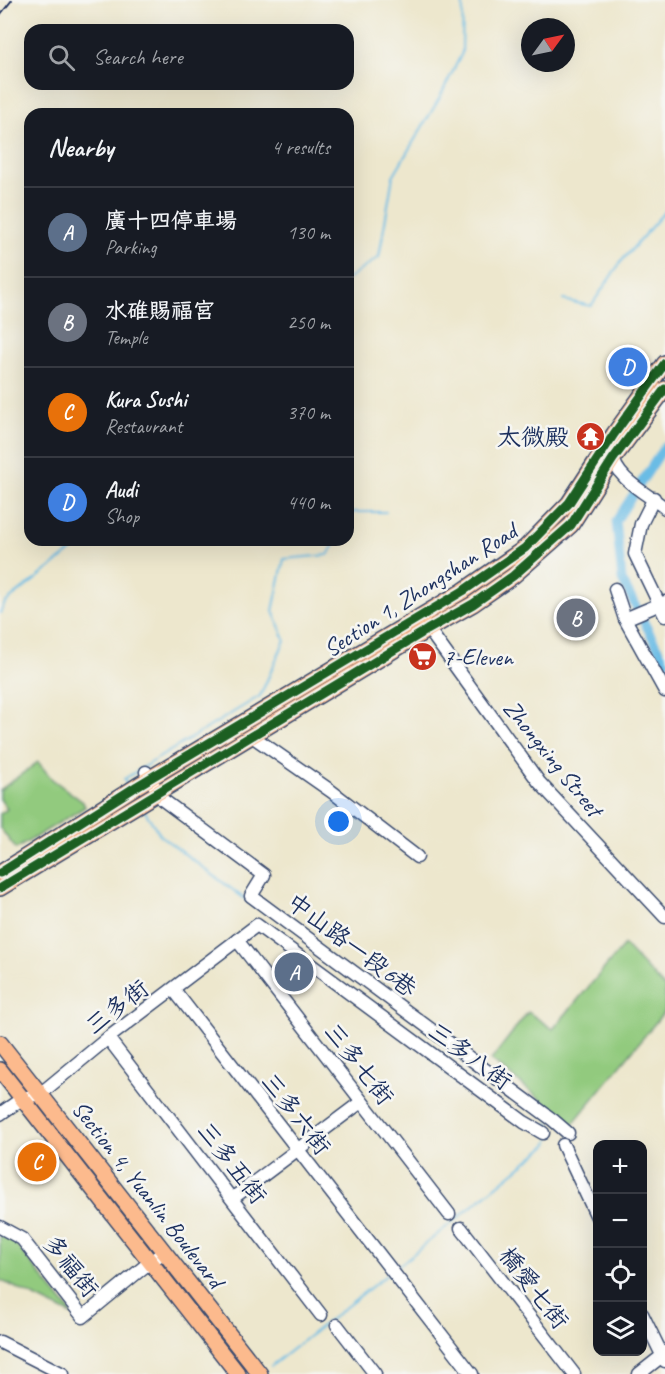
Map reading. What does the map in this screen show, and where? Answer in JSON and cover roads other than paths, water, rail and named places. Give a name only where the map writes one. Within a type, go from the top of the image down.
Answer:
[{"type":"main road","name":"Section 1, Zhongshan Road","points":[[117,807],[151,796],[252,736],[424,623],[463,591],[525,549],[569,503],[614,434],[665,363]]},
{"type":"main road","name":"Section 1, Zhongshan Road","points":[[117,807],[144,779],[424,623],[473,604],[513,576],[571,525],[613,459],[665,389]]},
{"type":"main road","points":[[0,873],[117,807]]},
{"type":"main road","points":[[0,888],[117,807]]},
{"type":"main road","name":"Section 4, Yuanlin Boulevard","points":[[0,1043],[260,1374]]},
{"type":"main road","name":"Section 4, Yuanlin Boulevard","points":[[0,1070],[238,1374]]},
{"type":"street","points":[[614,434],[613,459],[626,480],[665,508]]},
{"type":"street","points":[[650,496],[640,524],[635,554],[662,603],[665,616]]},
{"type":"street","points":[[615,589],[625,619],[665,691]]},
{"type":"street","points":[[625,619],[662,603]]},
{"type":"street","name":"Zhongxing Street","points":[[424,623],[539,782],[665,917]]},
{"type":"street","points":[[252,736],[331,791],[417,857]]},
{"type":"street","name":"中山路一段6巷","points":[[144,779],[151,796],[163,800],[264,875],[251,896],[553,1120],[565,1139],[593,1209]]},
{"type":"street","name":"三多街","points":[[0,1114],[22,1098],[40,1094],[108,1038],[257,925]]},
{"type":"street","name":"三多八街","points":[[257,925],[524,1122],[543,1133]]},
{"type":"street","name":"三多七街","points":[[237,940],[448,1214]]},
{"type":"street","name":"三多六街","points":[[174,990],[472,1374]]},
{"type":"street","name":"三多五街","points":[[108,1038],[321,1315]]},
{"type":"street","points":[[232,1198],[361,1102]]},
{"type":"street","name":"多福街","points":[[0,1227],[22,1239],[83,1317],[164,1252]]},
{"type":"street","name":"橋愛七街","points":[[461,1228],[574,1374]]},
{"type":"street","points":[[639,1374],[664,1359],[647,1324]]},
{"type":"street","points":[[337,1325],[375,1374]]},
{"type":"street","points":[[0,1342],[63,1374]]},
{"type":"waterway","points":[[354,275],[379,257],[393,176],[439,99],[462,53],[463,0]]},
{"type":"waterway","points":[[563,300],[591,306],[620,263],[665,211]]},
{"type":"waterway","points":[[665,446],[616,521],[622,580],[665,662]]},
{"type":"waterway","points":[[354,512],[386,512]]},
{"type":"waterway","points":[[0,613],[5,603],[78,546]]},
{"type":"waterway","points":[[127,785],[124,779],[260,696],[285,640],[273,611],[284,559],[328,555],[333,546]]},
{"type":"waterway","points":[[142,807],[161,836],[249,902]]},
{"type":"waterway","points":[[396,1268],[547,1145],[552,1134],[548,1123]]},
{"type":"waterway","points":[[271,1366],[389,1273]]},
{"type":"railway","points":[[0,15],[12,0]]},
{"type":"place","name":"Audi","points":[[628,367]]},
{"type":"place","name":"太微殿","points":[[590,437]]},
{"type":"place","name":"水碓賜福宮","points":[[576,618]]},
{"type":"place","name":"7-Eleven","points":[[422,657]]},
{"type":"place","name":"廣十四停車場","points":[[294,972]]},
{"type":"place","name":"Kura Sushi","points":[[37,1162]]}]
